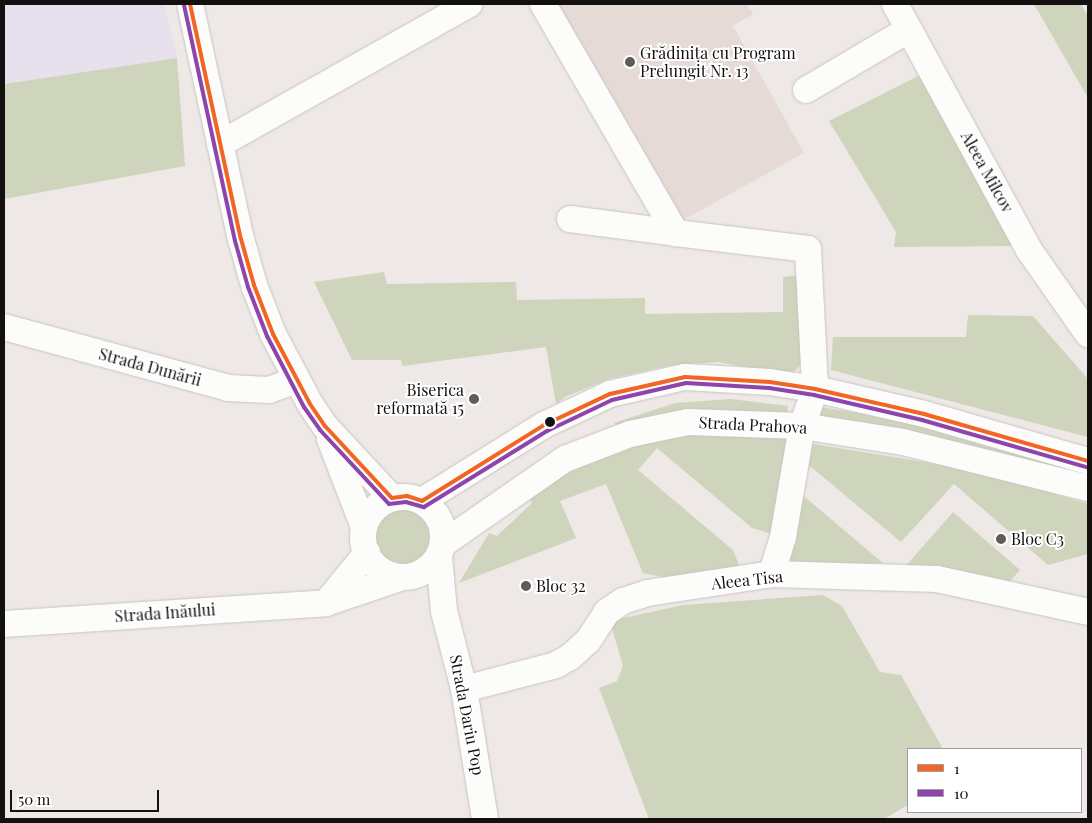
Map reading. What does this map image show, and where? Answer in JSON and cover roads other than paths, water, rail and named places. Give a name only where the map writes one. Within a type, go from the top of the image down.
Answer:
[{"type":"street","points":[[190,4],[220,144],[254,285],[273,334],[296,380],[325,426],[392,498]]},
{"type":"street","points":[[220,144],[469,4]]},
{"type":"street","points":[[543,4],[676,233]]},
{"type":"street","name":"Aleea Milcov","points":[[895,4],[1029,250],[1088,334]]},
{"type":"street","points":[[806,90],[908,30]]},
{"type":"street","points":[[570,219],[808,250],[815,389],[802,426],[783,537],[772,574]]},
{"type":"street","name":"Strada Dunării","points":[[4,326],[228,388],[269,390],[296,380]]},
{"type":"street","points":[[422,501],[544,425],[610,394],[685,377],[770,382],[815,389],[924,414],[1088,461]]},
{"type":"street","name":"Strada Prahova","points":[[441,550],[565,459],[630,434],[688,422],[802,426],[903,442],[1088,488]]},
{"type":"street","points":[[325,426],[364,527]]},
{"type":"street","points":[[407,496],[422,501],[435,512],[443,526],[441,550],[429,569],[408,577],[386,575],[374,566],[363,540],[364,527],[369,514],[379,504],[392,498],[407,496]]},
{"type":"street","name":"Strada Dariu Pop","points":[[441,550],[444,611],[464,689],[485,819]]},
{"type":"street","points":[[326,603],[367,553]]},
{"type":"street","name":"Aleea Tisa","points":[[464,689],[556,665],[570,657],[588,641],[607,612],[623,601],[647,593],[772,574],[937,579],[1088,612]]},
{"type":"street","name":"Strada Dariu Pop","points":[[408,577],[444,611]]},
{"type":"street","name":"Strada Inăului","points":[[4,624],[326,603],[408,577]]},
{"type":"place","name":"Grădinița cu Program Prelungit Nr. 13","points":[[630,62]]},
{"type":"place","name":"Biserica reformată 15","points":[[474,399]]},
{"type":"place","name":"Bloc C3","points":[[1001,539]]},
{"type":"place","name":"Bloc 32","points":[[526,586]]}]
